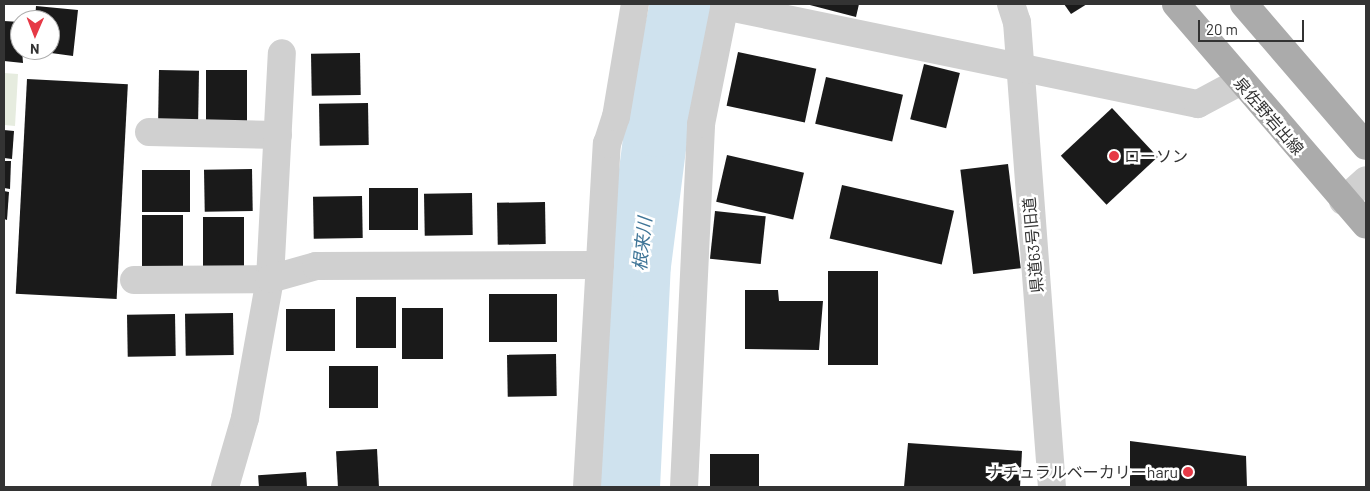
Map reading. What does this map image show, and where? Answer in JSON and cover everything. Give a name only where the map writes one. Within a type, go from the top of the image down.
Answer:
[{"type":"main road","name":"泉佐野岩出線","points":[[1176,4],[1239,82],[1366,225]]},
{"type":"main road","points":[[1244,4],[1366,146]]},
{"type":"street","points":[[588,487],[607,144],[616,117],[635,4]]},
{"type":"street","name":"県道63号旧道","points":[[1010,4],[1017,22],[1052,487]]},
{"type":"street","points":[[684,487],[701,124],[725,5],[1198,104],[1239,82]]},
{"type":"street","points":[[225,487],[245,418],[270,279],[282,53]]},
{"type":"street","points":[[149,132],[278,135]]},
{"type":"street","points":[[1343,201],[1366,180]]},
{"type":"street","points":[[134,280],[270,279],[316,266],[600,265]]},
{"type":"shaded area","points":[[4,73],[18,74],[15,126],[4,125]]},
{"type":"building","points":[[806,4],[859,4],[856,17]]},
{"type":"building","points":[[1064,4],[1087,4],[1071,14]]},
{"type":"building","points":[[36,6],[78,10],[73,56],[60,54],[60,10],[36,10]]},
{"type":"building","points":[[4,21],[10,21],[10,60],[23,60],[23,63],[4,61]]},
{"type":"building","points":[[738,52],[816,69],[805,122],[727,106]]},
{"type":"building","points":[[360,53],[361,95],[312,96],[311,54]]},
{"type":"building","points":[[924,64],[960,73],[946,128],[910,119]]},
{"type":"building","points":[[159,70],[199,71],[198,122],[158,121]]},
{"type":"building","points":[[206,70],[247,70],[247,121],[206,121]]},
{"type":"building","points":[[826,77],[903,95],[892,142],[815,124]]},
{"type":"building","points":[[27,79],[128,84],[117,299],[16,294]]},
{"type":"building","points":[[368,103],[369,145],[320,146],[319,104]]},
{"type":"building","points":[[1112,108],[1158,157],[1106,205],[1061,156]]},
{"type":"building","points":[[4,130],[14,131],[12,159],[4,158]]},
{"type":"building","points":[[727,155],[804,173],[793,220],[716,202]]},
{"type":"building","points":[[4,161],[11,161],[10,189],[4,188]]},
{"type":"building","points":[[1008,164],[1021,268],[973,274],[960,170]]},
{"type":"building","points":[[252,169],[253,211],[205,212],[204,170]]},
{"type":"building","points":[[142,170],[190,170],[190,212],[142,212]]},
{"type":"building","points":[[842,185],[954,211],[942,264],[830,239]]},
{"type":"building","points":[[369,188],[418,188],[418,230],[369,230]]},
{"type":"building","points":[[4,191],[9,192],[7,220],[4,219]]},
{"type":"building","points":[[472,193],[473,235],[425,236],[424,194]]},
{"type":"building","points":[[362,196],[363,238],[314,239],[313,197]]},
{"type":"building","points":[[545,202],[546,244],[498,245],[497,203]]},
{"type":"building","points":[[715,211],[766,216],[761,264],[710,259]]},
{"type":"building","points":[[142,215],[183,215],[183,266],[142,266]]},
{"type":"building","points":[[203,217],[244,217],[244,268],[203,268]]},
{"type":"building","points":[[828,271],[878,271],[878,365],[828,365]]},
{"type":"building","points":[[745,290],[778,290],[779,301],[823,301],[819,350],[745,349]]},
{"type":"building","points":[[489,294],[557,294],[557,342],[489,342]]},
{"type":"building","points":[[356,297],[396,297],[396,348],[356,348]]},
{"type":"building","points":[[402,308],[443,308],[443,359],[402,359]]},
{"type":"building","points":[[286,309],[335,309],[335,351],[286,351]]},
{"type":"building","points":[[233,313],[234,355],[186,356],[185,314]]},
{"type":"building","points":[[175,314],[176,356],[128,357],[127,315]]},
{"type":"building","points":[[556,354],[557,396],[508,397],[507,355]]},
{"type":"building","points":[[329,366],[378,366],[378,408],[329,408]]},
{"type":"building","name":"ナチュラルベーカリーharu","points":[[1130,441],[1246,456],[1247,487],[1130,487]]},
{"type":"building","points":[[908,443],[1022,451],[1020,487],[904,487]]},
{"type":"building","points":[[377,449],[379,487],[338,487],[336,451]]},
{"type":"building","points":[[710,454],[759,454],[759,487],[710,487]]},
{"type":"building","points":[[306,472],[307,487],[259,487],[258,475]]},
{"type":"waterway","name":"根来川","points":[[628,487],[639,265],[657,125],[682,4]]},
{"type":"place","name":"ローソン","points":[[1114,156]]},
{"type":"place","name":"ナチュラルベーカリーharu","points":[[1188,472]]}]
